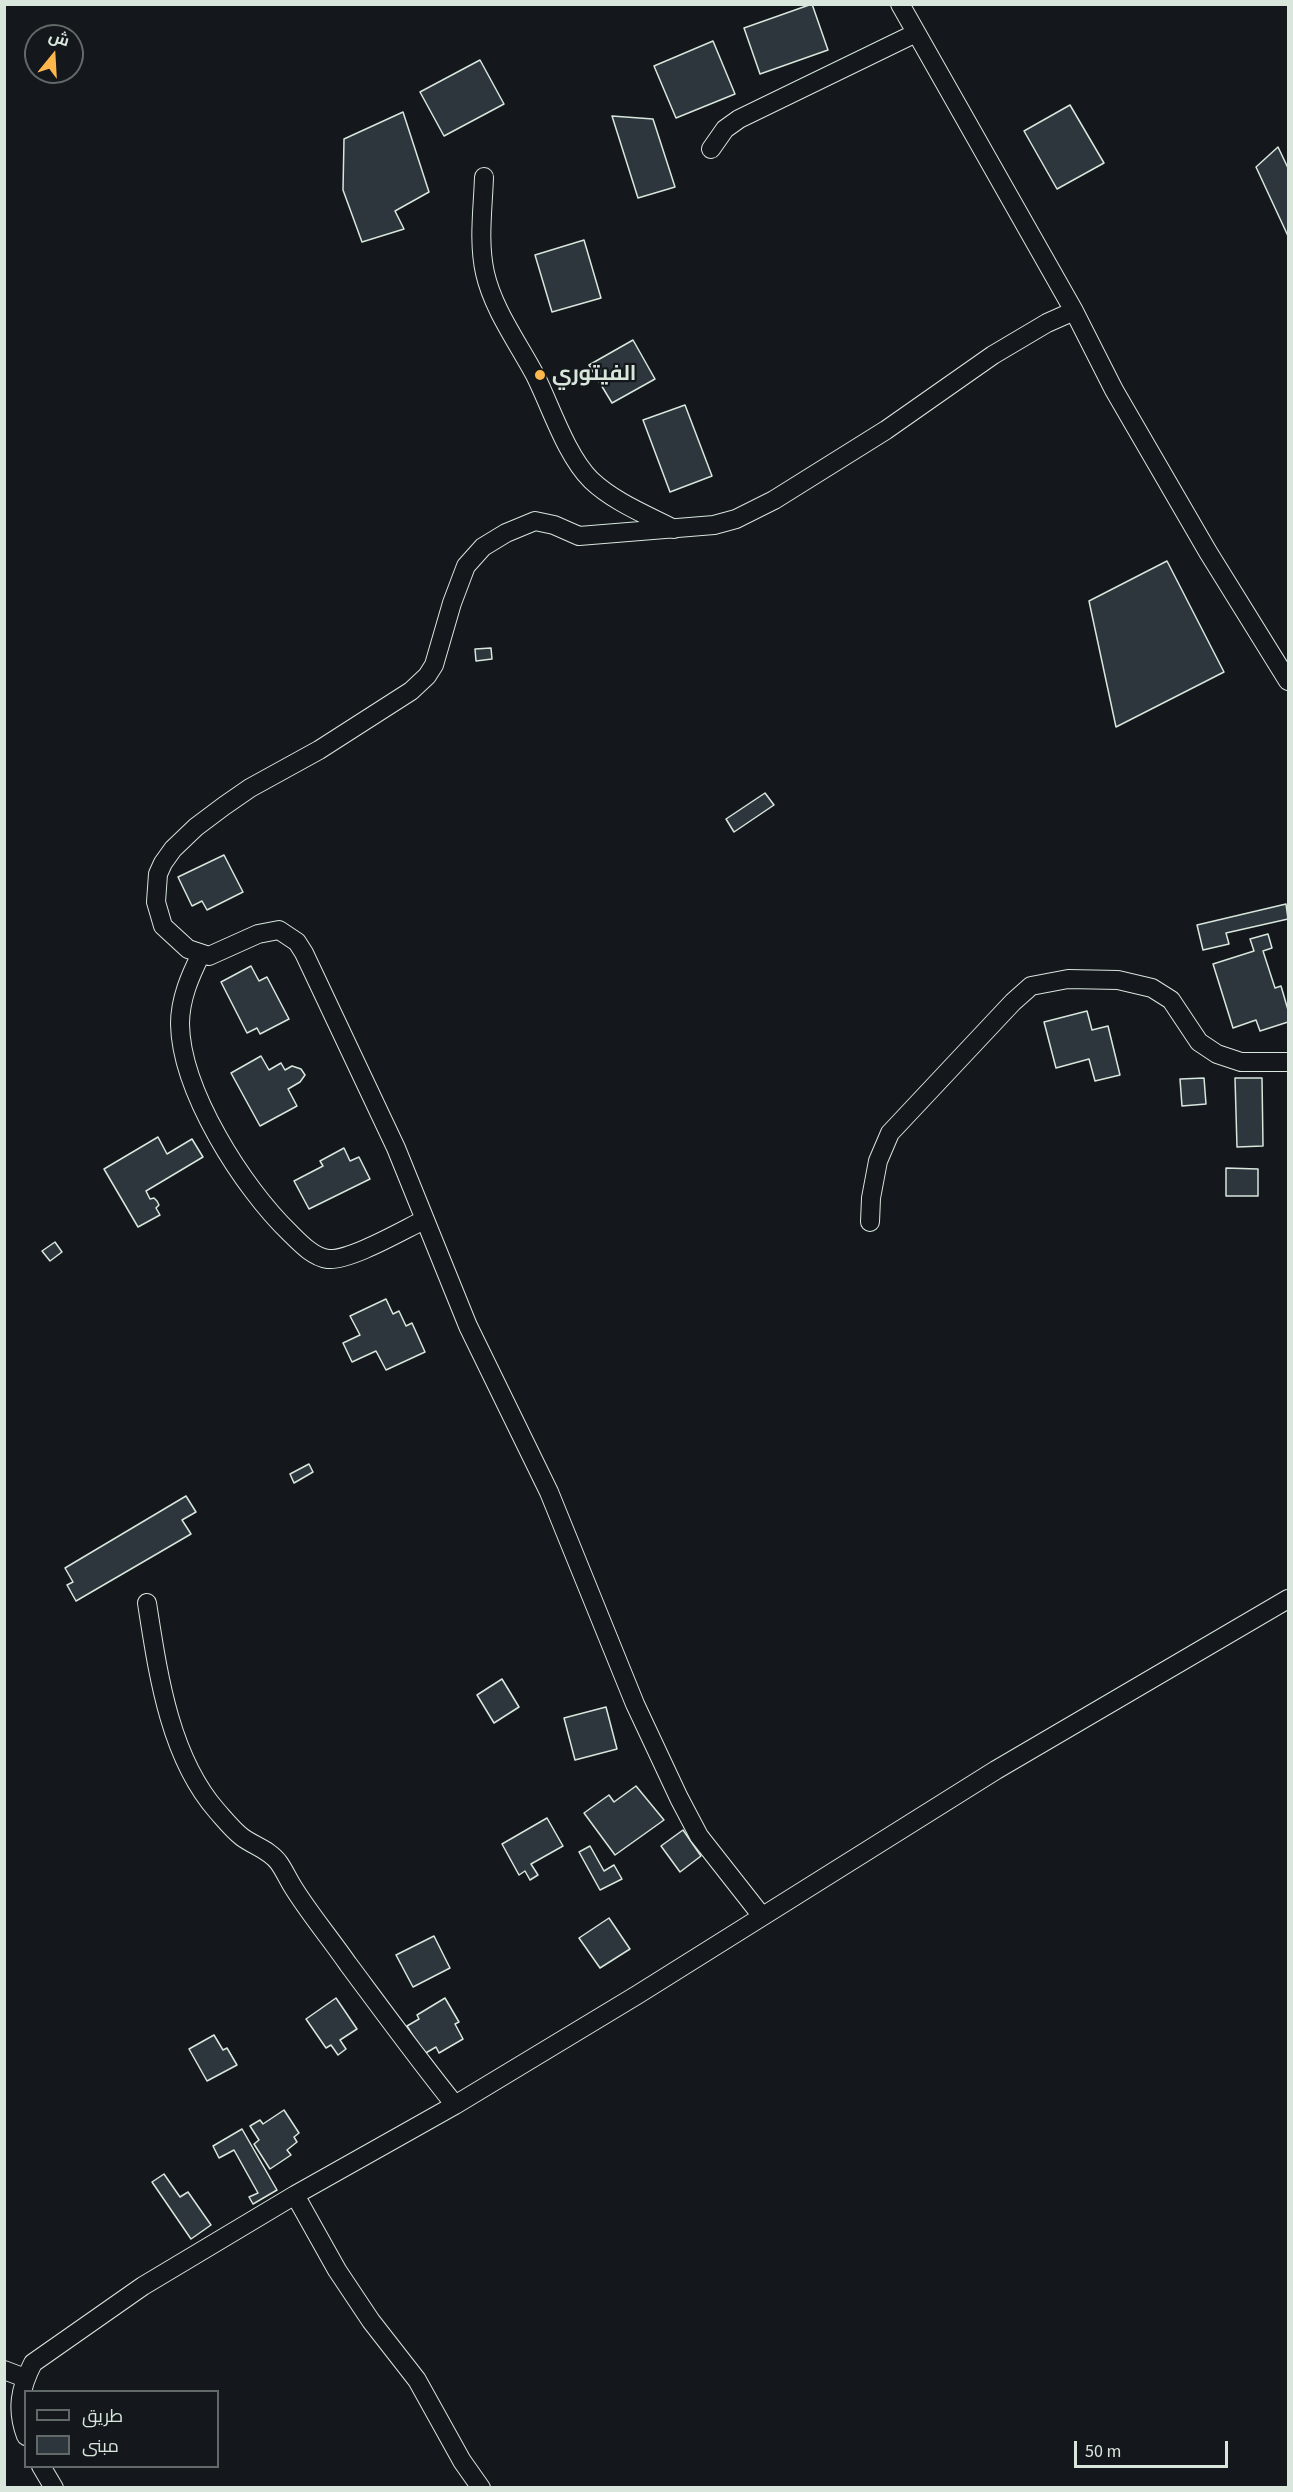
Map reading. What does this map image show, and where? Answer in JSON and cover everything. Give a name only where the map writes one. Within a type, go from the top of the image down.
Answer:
[{"type":"street","points":[[900,4],[1074,311],[1114,390],[1208,552],[1288,681]]},
{"type":"street","points":[[711,149],[725,129],[739,118],[916,33]]},
{"type":"street","points":[[484,177],[481,248],[485,274],[494,299],[535,375],[574,457],[591,480],[622,502],[674,529]]},
{"type":"street","points":[[761,1916],[699,1836],[635,1704],[549,1492],[468,1326],[396,1148],[297,942],[279,930],[268,931],[209,956],[188,949],[171,936],[163,926],[159,916],[156,887],[163,862],[196,827],[224,806],[335,740],[411,691],[427,676],[434,665],[452,603],[466,566],[483,547],[506,533],[534,521],[554,525],[579,536],[714,525],[736,519],[774,500],[886,430],[993,355],[1047,323],[1074,311]]},
{"type":"street","points":[[201,954],[188,979],[183,1000],[180,1022],[186,1061],[202,1104],[247,1186],[277,1221],[305,1247],[324,1258],[336,1258],[365,1248],[424,1220]]},
{"type":"street","points":[[870,1222],[871,1198],[878,1161],[890,1133],[1013,1002],[1032,986],[1068,979],[1118,980],[1152,987],[1171,1000],[1199,1042],[1217,1054],[1241,1062],[1288,1062]]},
{"type":"street","points":[[24,2430],[19,2416],[20,2397],[25,2378],[33,2363],[143,2286],[295,2195],[455,2105],[637,1995],[996,1770],[1288,1599]]},
{"type":"street","points":[[147,1603],[162,1691],[178,1739],[201,1790],[243,1838],[270,1853],[278,1862],[293,1888],[407,2045],[455,2105]]},
{"type":"street","points":[[295,2195],[337,2270],[371,2321],[417,2380],[462,2461],[481,2487]]},
{"type":"street","points":[[4,2370],[25,2378]]},
{"type":"street","points":[[42,2468],[54,2487]]},
{"type":"building","points":[[812,4],[828,50],[760,74],[744,28]]},
{"type":"building","points":[[713,41],[735,94],[676,118],[654,66]]},
{"type":"building","points":[[480,60],[504,104],[444,136],[420,92]]},
{"type":"building","points":[[1070,105],[1104,163],[1057,189],[1024,131]]},
{"type":"building","points":[[403,112],[429,192],[395,211],[404,229],[362,242],[343,190],[344,139]]},
{"type":"building","points":[[612,116],[653,119],[675,187],[638,198]]},
{"type":"building","points":[[1278,147],[1288,168],[1288,236],[1256,167]]},
{"type":"building","points":[[584,240],[601,298],[552,312],[535,255]]},
{"type":"building","points":[[633,340],[655,379],[612,403],[589,365]]},
{"type":"building","points":[[685,405],[712,476],[670,492],[643,420]]},
{"type":"building","points":[[1167,561],[1224,672],[1116,727],[1089,601]]},
{"type":"building","points":[[491,648],[492,659],[476,661],[475,649]]},
{"type":"building","points":[[765,793],[774,805],[734,832],[726,819]]},
{"type":"building","points":[[224,855],[243,892],[207,910],[202,901],[192,906],[178,877]]},
{"type":"building","points":[[1286,904],[1288,919],[1226,933],[1229,944],[1203,950],[1197,925]]},
{"type":"building","points":[[1268,934],[1272,948],[1263,951],[1275,988],[1281,986],[1288,1010],[1288,1022],[1260,1031],[1256,1020],[1233,1028],[1213,964],[1254,951],[1250,939]]},
{"type":"building","points":[[251,966],[259,981],[267,977],[289,1019],[260,1034],[257,1028],[247,1033],[221,982]]},
{"type":"building","points":[[1087,1011],[1092,1030],[1108,1026],[1120,1075],[1095,1081],[1089,1059],[1056,1068],[1044,1022]]},
{"type":"building","points":[[261,1056],[269,1070],[281,1063],[285,1070],[292,1066],[301,1069],[305,1075],[300,1082],[288,1089],[297,1106],[260,1126],[231,1073]]},
{"type":"building","points":[[1204,1078],[1206,1104],[1182,1106],[1180,1079]]},
{"type":"building","points":[[1235,1078],[1262,1078],[1263,1146],[1237,1147]]},
{"type":"building","points":[[158,1137],[167,1154],[192,1139],[203,1157],[146,1191],[150,1199],[154,1198],[157,1201],[159,1205],[156,1208],[160,1215],[138,1227],[104,1169]]},
{"type":"building","points":[[344,1148],[350,1161],[359,1157],[370,1179],[309,1209],[294,1181],[323,1166],[320,1161]]},
{"type":"building","points":[[1226,1168],[1258,1169],[1258,1196],[1226,1196]]},
{"type":"building","points":[[55,1242],[62,1252],[50,1261],[42,1251]]},
{"type":"building","points":[[386,1299],[393,1314],[399,1311],[406,1326],[412,1323],[425,1352],[386,1370],[376,1351],[352,1362],[343,1343],[360,1335],[350,1316]]},
{"type":"building","points":[[309,1464],[313,1472],[294,1483],[290,1474]]},
{"type":"building","points":[[186,1496],[196,1512],[182,1520],[191,1534],[76,1601],[67,1585],[73,1582],[65,1568]]},
{"type":"building","points":[[502,1679],[519,1707],[494,1723],[477,1695]]},
{"type":"building","points":[[606,1707],[617,1749],[575,1760],[564,1718]]},
{"type":"building","points":[[636,1786],[664,1820],[615,1855],[584,1813],[609,1795],[614,1802]]},
{"type":"building","points":[[547,1818],[563,1846],[531,1864],[538,1875],[530,1880],[525,1871],[519,1875],[502,1844]]},
{"type":"building","points":[[683,1830],[701,1856],[680,1872],[661,1846]]},
{"type":"building","points":[[590,1846],[604,1871],[614,1865],[622,1879],[600,1890],[579,1852]]},
{"type":"building","points":[[609,1918],[630,1949],[600,1968],[579,1938]]},
{"type":"building","points":[[434,1936],[450,1968],[413,1987],[396,1955]]},
{"type":"building","points":[[336,1998],[357,2029],[340,2040],[346,2049],[338,2055],[331,2045],[326,2048],[306,2019]]},
{"type":"building","points":[[445,1998],[459,2022],[455,2024],[463,2039],[439,2053],[436,2047],[424,2054],[407,2026],[419,2019],[417,2015]]},
{"type":"building","points":[[214,2035],[223,2050],[227,2048],[237,2065],[207,2081],[189,2049]]},
{"type":"building","points":[[284,2110],[299,2133],[294,2137],[297,2142],[287,2150],[291,2155],[270,2169],[254,2144],[259,2140],[250,2126],[260,2120],[263,2124]]},
{"type":"building","points":[[242,2129],[277,2190],[253,2204],[249,2197],[258,2193],[234,2150],[219,2158],[213,2146]]},
{"type":"building","points":[[164,2174],[180,2197],[188,2192],[211,2225],[191,2239],[152,2182]]},
{"type":"place","name":"الفيتوري","points":[[540,375]]}]
